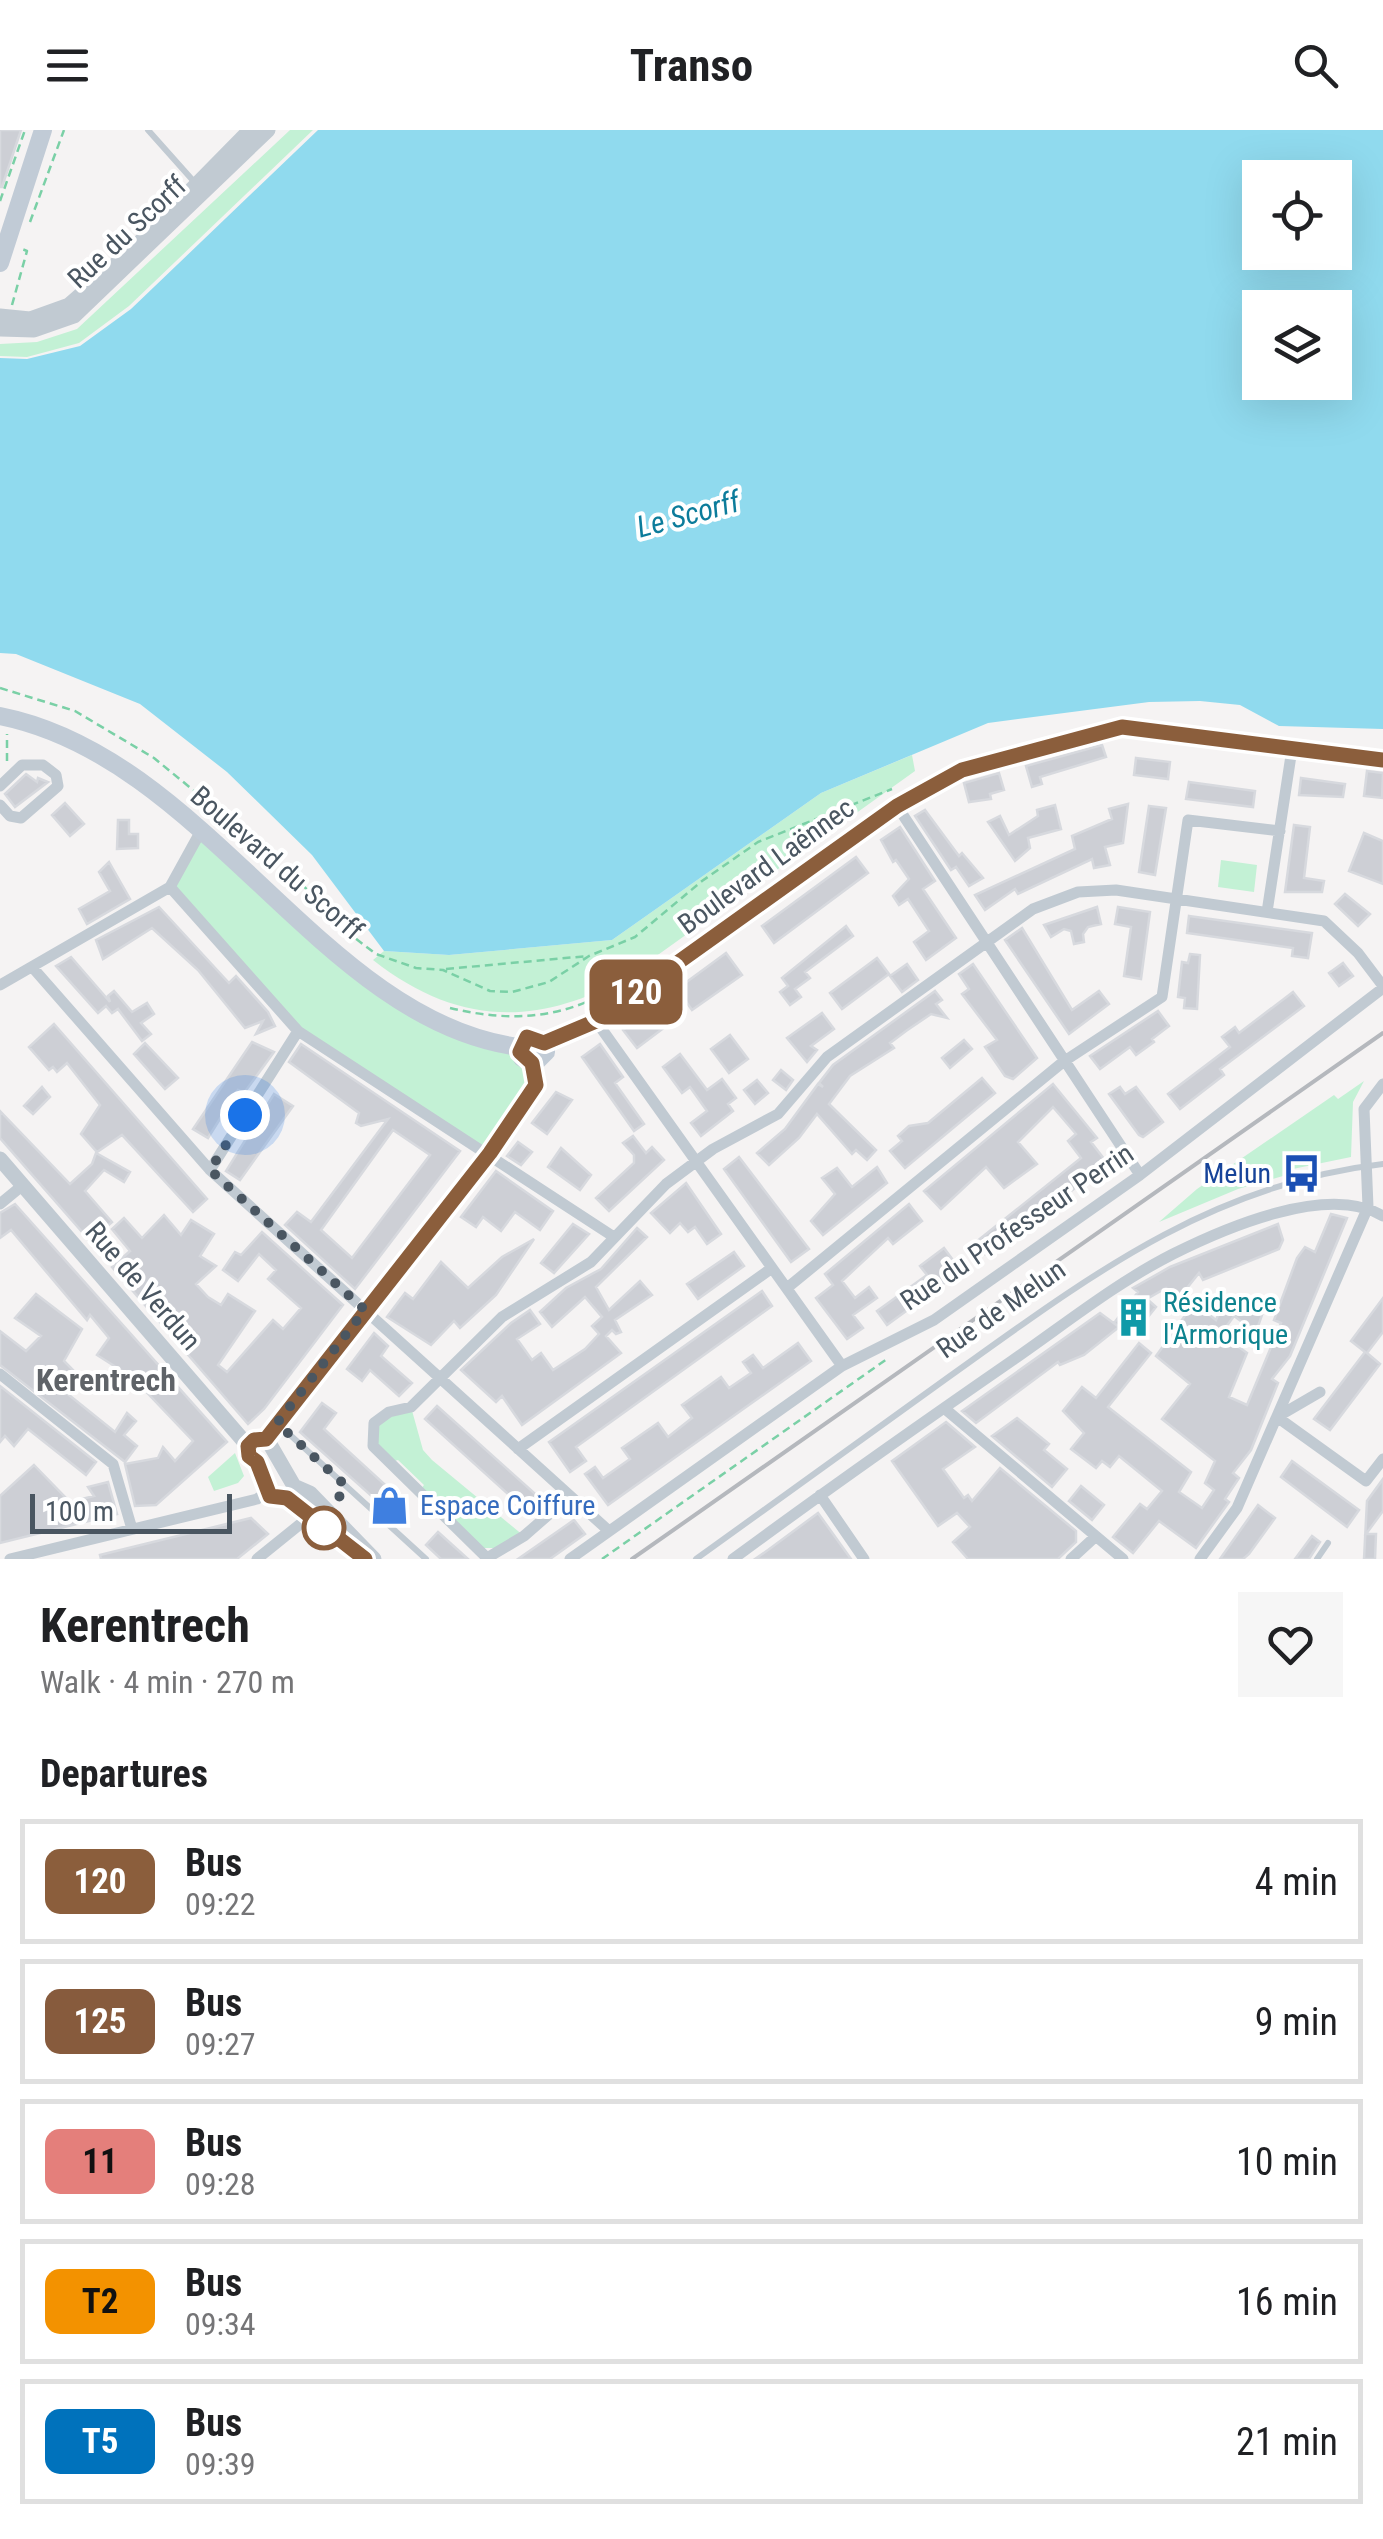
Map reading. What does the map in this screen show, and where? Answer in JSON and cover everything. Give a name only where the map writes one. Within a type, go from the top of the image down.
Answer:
[{"type":"main road","points":[[0,263],[17,238],[43,130]]},
{"type":"main road","name":"Boulevard du Scorff","points":[[0,716],[45,727],[80,742],[202,829],[390,994],[436,1022],[484,1042],[520,1047]]},
{"type":"main road","name":"Boulevard Laënnec","points":[[544,1043],[596,1021],[893,796],[962,770],[1122,727],[1383,760]]},
{"type":"main road","points":[[527,1037],[544,1043],[544,1056],[532,1063],[522,1058],[520,1047],[527,1037]]},
{"type":"street","name":"Rue du Scorff","points":[[0,330],[34,330],[74,316],[201,189],[250,130]]},
{"type":"street","name":"Rue du Scorff","points":[[0,316],[30,319],[69,305],[268,130]]},
{"type":"street","points":[[1267,912],[1292,748]]},
{"type":"street","points":[[0,786],[22,765],[43,765],[56,774],[58,786],[21,818],[10,816],[0,805]]},
{"type":"street","points":[[893,796],[1140,1175]]},
{"type":"street","points":[[786,1288],[1063,1062],[1162,997],[1188,820],[1280,832]]},
{"type":"street","points":[[1,982],[170,888],[202,829]]},
{"type":"street","points":[[170,888],[298,1032],[614,1237]]},
{"type":"street","points":[[570,1496],[524,1536],[487,1558],[373,1446],[374,1423],[389,1412],[411,1407],[502,1317],[591,1262],[666,1184],[778,1114],[827,1057],[1033,909],[1078,892],[1116,890],[1324,921],[1358,953],[1383,987]]},
{"type":"street","points":[[32,968],[210,1170],[609,1531]]},
{"type":"street","name":"Rue du Professeur Perrin","points":[[570,1559],[842,1366],[934,1320],[1140,1175],[1383,987]]},
{"type":"street","points":[[596,1021],[842,1366]]},
{"type":"street","points":[[210,1170],[298,1032]]},
{"type":"street","points":[[257,1462],[268,1460],[277,1423],[490,1153],[536,1085],[532,1063]]},
{"type":"street","points":[[1200,1559],[1237,1508],[1368,1207],[1364,1110],[1383,1084]]},
{"type":"street","name":"Rue de Verdun","points":[[0,1159],[248,1446]]},
{"type":"street","points":[[0,1204],[23,1185]]},
{"type":"street","name":"Rue de Melun","points":[[733,1559],[1138,1274],[1183,1249],[1245,1224],[1321,1204],[1368,1207]]},
{"type":"street","points":[[1368,1207],[1383,1216]]},
{"type":"street","points":[[518,1449],[772,1268]]},
{"type":"street","points":[[0,1374],[113,1464],[132,1529]]},
{"type":"street","points":[[1277,1416],[1320,1392]]},
{"type":"street","points":[[944,1408],[1124,1559]]},
{"type":"street","points":[[1277,1416],[1366,1481],[1383,1459]]},
{"type":"street","points":[[365,1559],[309,1517],[290,1492],[269,1445],[254,1440],[248,1446],[249,1456],[257,1462],[274,1499],[290,1492],[310,1494],[374,1559]]},
{"type":"street","points":[[267,1490],[271,1476],[282,1473]]},
{"type":"street","points":[[10,1559],[267,1490]]},
{"type":"street","points":[[820,1495],[864,1559]]},
{"type":"street","points":[[256,1559],[309,1517]]},
{"type":"street","points":[[1071,1559],[1095,1536]]},
{"type":"lane","points":[[148,130],[201,189]]},
{"type":"lane","name":"Rue de Melun","points":[[696,1559],[1122,1256],[1242,1198],[1288,1182],[1383,1164]]},
{"type":"lane","points":[[277,1423],[426,1559]]},
{"type":"lane","points":[[1317,1559],[1328,1543]]},
{"type":"path","points":[[0,201],[25,130]]},
{"type":"path","points":[[13,300],[28,251],[17,238],[38,208],[64,130]]},
{"type":"path","points":[[0,688],[74,711],[154,758],[281,862],[347,932],[376,954],[416,968],[443,970],[589,956]]},
{"type":"path","points":[[443,970],[490,991],[512,992],[549,982],[589,956],[635,937],[702,880],[758,842],[893,796]]},
{"type":"path","points":[[441,1006],[496,1019],[554,1014],[619,984]]},
{"type":"path","points":[[602,1559],[868,1374]]},
{"type":"green space","points":[[290,130],[313,130],[129,306],[79,343],[27,357],[0,356],[0,344],[37,342],[77,329]]},
{"type":"green space","points":[[912,755],[915,771],[627,977],[593,994],[529,1011],[497,1012],[435,997],[373,960],[384,951],[449,955],[612,940],[821,793]]},
{"type":"green space","points":[[202,829],[389,994],[519,1047],[536,1085],[489,1153],[298,1031],[170,887]]},
{"type":"green space","points":[[1221,860],[1257,865],[1254,892],[1218,887]]},
{"type":"green space","points":[[1364,1081],[1353,1102],[1351,1157],[1283,1171],[1283,1176],[1238,1189],[1159,1222],[1197,1189],[1334,1095],[1338,1099]]},
{"type":"green space","points":[[411,1407],[423,1450],[524,1536],[505,1548],[476,1548],[418,1493],[424,1485],[398,1460],[387,1463],[373,1446],[374,1423]]},
{"type":"green space","points":[[235,1453],[244,1476],[238,1483],[214,1491],[208,1477]]},
{"type":"water","name":"Le Scorff","points":[[318,130],[1383,130],[1383,729],[1279,726],[1240,705],[1200,701],[1149,702],[988,723],[821,793],[612,940],[449,955],[384,951],[312,855],[227,772],[140,704],[16,654],[0,653],[0,358],[27,359],[80,346],[131,309]]},
{"type":"building","points":[[0,130],[21,130],[2,187],[0,187]]},
{"type":"building","points":[[1102,745],[1106,757],[1040,777],[1042,784],[1032,787],[1026,766]]},
{"type":"building","points":[[1136,758],[1170,762],[1168,779],[1134,775]]},
{"type":"building","points":[[1367,771],[1383,773],[1382,798],[1364,796]]},
{"type":"building","points":[[999,773],[1004,790],[990,794],[991,799],[969,802],[964,783]]},
{"type":"building","points":[[26,774],[37,782],[38,778],[48,782],[15,807],[5,794]]},
{"type":"building","points":[[1301,778],[1345,784],[1343,797],[1299,795]]},
{"type":"building","points":[[1189,782],[1255,791],[1253,807],[1186,799]]},
{"type":"building","points":[[65,803],[84,824],[70,836],[52,815]]},
{"type":"building","points":[[1128,804],[1123,843],[1105,847],[1110,865],[1094,868],[1092,859],[1018,894],[1015,889],[985,910],[975,895],[1075,849],[1072,836],[1112,819],[1109,809]]},
{"type":"building","points":[[1055,805],[1061,829],[1028,838],[1030,848],[1015,861],[988,822],[1000,816],[1009,835],[1038,816],[1037,810]]},
{"type":"building","points":[[1149,806],[1166,808],[1155,875],[1139,872]]},
{"type":"building","points":[[925,810],[959,856],[962,853],[983,878],[969,886],[956,867],[951,870],[915,816]]},
{"type":"building","points":[[118,820],[129,820],[129,834],[138,834],[138,848],[117,849]]},
{"type":"building","points":[[1294,825],[1310,827],[1304,878],[1324,881],[1322,892],[1285,892]]},
{"type":"building","points":[[900,827],[935,881],[923,889],[956,938],[926,960],[914,942],[929,931],[908,899],[899,905],[893,896],[909,879],[896,860],[893,862],[881,840]]},
{"type":"building","points":[[1364,833],[1383,841],[1383,884],[1349,871]]},
{"type":"building","points":[[856,857],[868,873],[774,943],[762,926]]},
{"type":"building","points":[[109,862],[130,899],[87,924],[79,909],[110,891],[99,872]]},
{"type":"building","points":[[1345,894],[1370,914],[1358,926],[1335,904]]},
{"type":"building","points":[[159,907],[229,983],[236,976],[268,1012],[275,1026],[256,1034],[263,1021],[245,1028],[198,970],[152,928],[103,959],[96,940]]},
{"type":"building","points":[[1097,907],[1101,924],[1088,927],[1083,934],[1084,942],[1074,944],[1071,931],[1064,929],[1051,937],[1044,925]]},
{"type":"building","points":[[1118,907],[1150,912],[1141,979],[1124,976],[1131,927],[1115,924]]},
{"type":"building","points":[[1189,916],[1312,933],[1308,958],[1292,956],[1293,948],[1187,933]]},
{"type":"building","points":[[846,926],[853,936],[805,972],[810,978],[795,989],[801,997],[790,1005],[780,992],[788,986],[782,978]]},
{"type":"building","points":[[1022,928],[1072,1010],[1099,991],[1109,1004],[1069,1034],[1005,940]]},
{"type":"building","points":[[726,953],[742,975],[692,1010],[677,989]]},
{"type":"building","points":[[1190,954],[1200,955],[1197,1009],[1184,1008],[1185,998],[1178,997],[1182,962],[1188,963]]},
{"type":"building","points":[[71,957],[110,1002],[108,996],[114,991],[132,1012],[147,1003],[154,1014],[141,1023],[151,1034],[142,1041],[118,1009],[112,1013],[106,1006],[98,1013],[56,966]]},
{"type":"building","points":[[877,958],[889,974],[842,1009],[830,993]]},
{"type":"building","points":[[1343,963],[1353,976],[1339,986],[1329,973]]},
{"type":"building","points":[[907,964],[918,980],[902,992],[890,976]]},
{"type":"building","points":[[973,964],[1037,1058],[1013,1079],[1005,1076],[985,1047],[997,1040],[962,994],[969,989],[959,974]]},
{"type":"building","points":[[935,991],[942,1000],[936,1004],[947,1018],[931,1014],[906,1031],[890,1043],[894,1048],[850,1076],[829,1104],[876,1150],[867,1160],[856,1150],[852,1154],[817,1114],[799,1138],[769,1165],[757,1153],[785,1129],[818,1084],[823,1087],[819,1083],[833,1065]]},
{"type":"building","points":[[1293,992],[1304,1006],[1220,1069],[1224,1075],[1180,1109],[1168,1094],[1230,1047],[1222,1037],[1235,1027],[1239,1033]]},
{"type":"building","points":[[655,1005],[669,1024],[637,1048],[623,1030]]},
{"type":"building","points":[[1158,1011],[1169,1026],[1152,1039],[1154,1042],[1136,1055],[1130,1047],[1100,1069],[1090,1056]]},
{"type":"building","points":[[822,1013],[834,1029],[811,1046],[817,1050],[807,1062],[787,1038]]},
{"type":"building","points":[[54,1024],[207,1199],[193,1212],[122,1135],[97,1152],[81,1134],[100,1105],[67,1063],[57,1072],[53,1067],[49,1070],[29,1047]]},
{"type":"building","points":[[730,1035],[748,1059],[729,1073],[711,1049]]},
{"type":"building","points":[[964,1040],[972,1049],[950,1068],[942,1058]]},
{"type":"building","points":[[252,1042],[274,1052],[244,1093],[238,1090],[208,1138],[193,1129]]},
{"type":"building","points":[[145,1043],[178,1078],[165,1089],[134,1054]]},
{"type":"building","points":[[301,1044],[460,1151],[355,1289],[285,1225],[297,1212],[311,1222],[388,1119],[361,1126],[356,1123],[359,1113],[289,1062]],"holes":[[[393,1130],[430,1155],[352,1258],[321,1230]]]},
{"type":"building","points":[[600,1044],[623,1077],[615,1083],[644,1124],[634,1131],[582,1057]]},
{"type":"building","points":[[680,1054],[707,1090],[722,1079],[736,1098],[728,1104],[733,1111],[701,1136],[691,1123],[707,1111],[690,1087],[682,1093],[663,1067]]},
{"type":"building","points":[[781,1070],[793,1080],[786,1090],[773,1080]]},
{"type":"building","points":[[982,1078],[995,1093],[905,1168],[890,1151],[902,1141],[898,1136],[909,1126],[928,1123]]},
{"type":"building","points":[[757,1080],[768,1093],[755,1104],[744,1090]]},
{"type":"building","points":[[1053,1084],[1097,1138],[1091,1142],[1108,1164],[985,1254],[976,1242],[1081,1158],[1068,1141],[1076,1134],[1053,1107],[1018,1142],[1037,1164],[1004,1188],[986,1167],[941,1209],[924,1191]]},
{"type":"building","points":[[42,1087],[50,1097],[33,1114],[24,1106]]},
{"type":"building","points":[[1120,1087],[1125,1094],[1136,1087],[1163,1122],[1143,1137],[1139,1135],[1109,1094]]},
{"type":"building","points":[[556,1092],[572,1100],[547,1134],[532,1123]]},
{"type":"building","points":[[274,1094],[293,1106],[240,1180],[226,1171]]},
{"type":"building","points":[[0,1111],[70,1184],[92,1164],[96,1153],[130,1172],[124,1182],[104,1170],[85,1191],[112,1222],[90,1241],[0,1138]]},
{"type":"building","points":[[633,1136],[646,1153],[652,1147],[664,1160],[609,1211],[596,1198],[634,1163],[634,1155],[623,1143]]},
{"type":"building","points":[[518,1142],[532,1152],[521,1165],[507,1156]]},
{"type":"building","points":[[561,1148],[591,1175],[580,1190],[548,1167]]},
{"type":"building","points":[[739,1157],[809,1249],[791,1262],[724,1169]]},
{"type":"building","points":[[877,1167],[887,1183],[823,1235],[811,1221],[835,1194],[822,1178],[837,1168],[852,1187]]},
{"type":"building","points":[[496,1171],[553,1211],[540,1230],[515,1212],[501,1231],[483,1217],[476,1227],[461,1217]]},
{"type":"building","points":[[686,1183],[721,1234],[707,1244],[695,1227],[688,1232],[680,1223],[670,1233],[651,1213]]},
{"type":"building","points":[[15,1204],[227,1442],[156,1505],[135,1506],[125,1464],[158,1458],[163,1447],[175,1461],[193,1441],[133,1378],[97,1355],[109,1338],[90,1315],[87,1320],[11,1230],[0,1238],[0,1213]]},
{"type":"building","points":[[909,1204],[922,1221],[893,1244],[888,1238],[842,1281],[855,1298],[869,1287],[877,1298],[853,1315],[863,1328],[847,1339],[816,1298],[833,1285],[825,1274]]},
{"type":"building","points":[[1331,1214],[1347,1218],[1290,1356],[1272,1379],[1278,1383],[1251,1450],[1233,1473],[1239,1478],[1225,1499],[1229,1502],[1196,1548],[1159,1521],[1133,1553],[1113,1537],[1140,1504],[1147,1509],[1162,1491],[1119,1456],[1110,1467],[1102,1461],[1096,1468],[1071,1449],[1084,1433],[1063,1411],[1082,1387],[1096,1398],[1139,1343],[1151,1353],[1108,1407],[1191,1472],[1179,1492],[1202,1508],[1214,1490],[1205,1483],[1215,1461],[1162,1419],[1190,1384],[1156,1356],[1194,1303],[1216,1320],[1222,1306],[1213,1295],[1262,1315],[1256,1332],[1234,1316],[1221,1334],[1247,1353],[1229,1397],[1247,1405],[1281,1323],[1274,1320],[1297,1258],[1305,1247],[1315,1252]]},
{"type":"building","points":[[164,1215],[181,1235],[191,1220],[214,1234],[200,1256],[216,1266],[196,1284],[208,1297],[221,1305],[228,1294],[255,1311],[218,1365],[227,1372],[273,1320],[283,1329],[301,1308],[268,1279],[276,1270],[259,1254],[238,1281],[223,1270],[235,1252],[241,1255],[262,1232],[343,1305],[264,1409],[248,1424],[112,1267],[130,1251],[112,1229],[124,1218],[142,1238]]},
{"type":"building","points":[[573,1224],[589,1234],[554,1273],[541,1263]]},
{"type":"building","points":[[1278,1224],[1283,1240],[1279,1249],[1203,1280],[1199,1273],[1179,1298],[1166,1288],[1147,1299],[1156,1307],[1132,1337],[1114,1323],[1138,1292],[1133,1288],[1170,1267]]},
{"type":"building","points":[[637,1228],[647,1237],[596,1287],[609,1310],[640,1281],[652,1295],[615,1320],[621,1332],[616,1334],[612,1330],[606,1336],[621,1353],[522,1425],[502,1396],[496,1402],[461,1370],[530,1310],[540,1324],[517,1339],[532,1360],[541,1353],[553,1370],[585,1349],[599,1334],[592,1326],[602,1317],[585,1297],[552,1327],[540,1312],[566,1288],[601,1269]]},
{"type":"building","points":[[534,1239],[496,1295],[460,1328],[454,1321],[431,1345],[387,1317],[405,1293],[413,1299],[441,1262],[468,1288],[502,1257]]},
{"type":"building","points":[[944,1248],[961,1271],[887,1325],[877,1311],[927,1275],[920,1266]]},
{"type":"building","points":[[734,1252],[744,1266],[698,1299],[687,1284]]},
{"type":"building","points":[[762,1291],[772,1306],[576,1447],[586,1461],[570,1472],[549,1442]]},
{"type":"building","points":[[36,1294],[82,1329],[64,1361],[77,1374],[64,1391],[115,1432],[127,1413],[136,1421],[124,1435],[137,1446],[125,1462],[0,1365],[0,1331],[26,1351],[41,1336],[15,1318]]},
{"type":"building","points":[[1383,1298],[1383,1332],[1367,1353],[1380,1364],[1330,1430],[1314,1419],[1365,1352],[1351,1341]]},
{"type":"building","points":[[1100,1313],[1119,1327],[1084,1355],[1060,1365],[1058,1362],[976,1423],[962,1411]]},
{"type":"building","points":[[374,1333],[388,1346],[381,1356],[412,1383],[399,1396],[370,1370],[362,1381],[347,1369]]},
{"type":"building","points":[[798,1343],[811,1361],[608,1505],[585,1474],[595,1467],[603,1478],[630,1459],[622,1448],[658,1423],[668,1437],[692,1418],[682,1405],[721,1377],[729,1388],[751,1373],[743,1362],[753,1355],[763,1368]]},
{"type":"building","points":[[0,1386],[96,1462],[86,1475],[28,1429],[14,1446],[5,1436],[0,1442]]},
{"type":"building","points":[[322,1403],[336,1413],[324,1429],[405,1503],[394,1516],[300,1432]]},
{"type":"building","points":[[437,1406],[542,1500],[529,1513],[425,1419]]},
{"type":"building","points":[[1017,1418],[1049,1444],[1044,1450],[1067,1469],[1052,1487],[992,1436]]},
{"type":"building","points":[[946,1422],[975,1447],[943,1469],[964,1498],[968,1495],[972,1501],[1000,1468],[1076,1531],[1076,1542],[1058,1559],[968,1559],[953,1542],[970,1527],[957,1513],[938,1526],[892,1461]]},
{"type":"building","points":[[1292,1461],[1359,1510],[1347,1527],[1281,1477]]},
{"type":"building","points":[[34,1465],[70,1502],[94,1496],[88,1487],[108,1482],[117,1514],[0,1543],[0,1496]]},
{"type":"building","points":[[1383,1479],[1383,1511],[1366,1534],[1376,1534],[1375,1559],[1364,1559],[1367,1501]]},
{"type":"building","points":[[1081,1486],[1104,1505],[1092,1520],[1069,1501]]},
{"type":"building","points":[[1258,1505],[1275,1518],[1243,1559],[1220,1559]]},
{"type":"building","points":[[818,1513],[851,1559],[755,1559],[768,1550]]},
{"type":"building","points":[[251,1518],[268,1534],[237,1559],[101,1559],[100,1555]]},
{"type":"building","points":[[574,1520],[585,1534],[550,1559],[518,1559]]},
{"type":"building","points":[[438,1532],[468,1559],[441,1559],[426,1545]]},
{"type":"building","points":[[1312,1536],[1320,1542],[1309,1559],[1295,1559]]},
{"type":"railway","points":[[632,1559],[1383,1033]]},
{"type":"bus line","name":"120","points":[[365,1559],[287,1498],[278,1500],[270,1496],[257,1462],[249,1456],[248,1446],[254,1440],[266,1439],[490,1153],[536,1085],[532,1063],[526,1062],[520,1052],[527,1037],[540,1038],[544,1043],[596,1021],[897,806],[962,770],[1122,727],[1383,760]]},
{"type":"place","name":"Melun","points":[[1301,1173]]},
{"type":"place","name":"Résidence l'Armorique","points":[[1133,1318]]},
{"type":"place","name":"Espace Coiffure","points":[[390,1505]]},
{"type":"district","name":"Kerentrech","points":[[106,1380]]},
{"type":"route","points":[[245,1115],[210,1170],[365,1310],[277,1423],[345,1485],[324,1528]]}]
